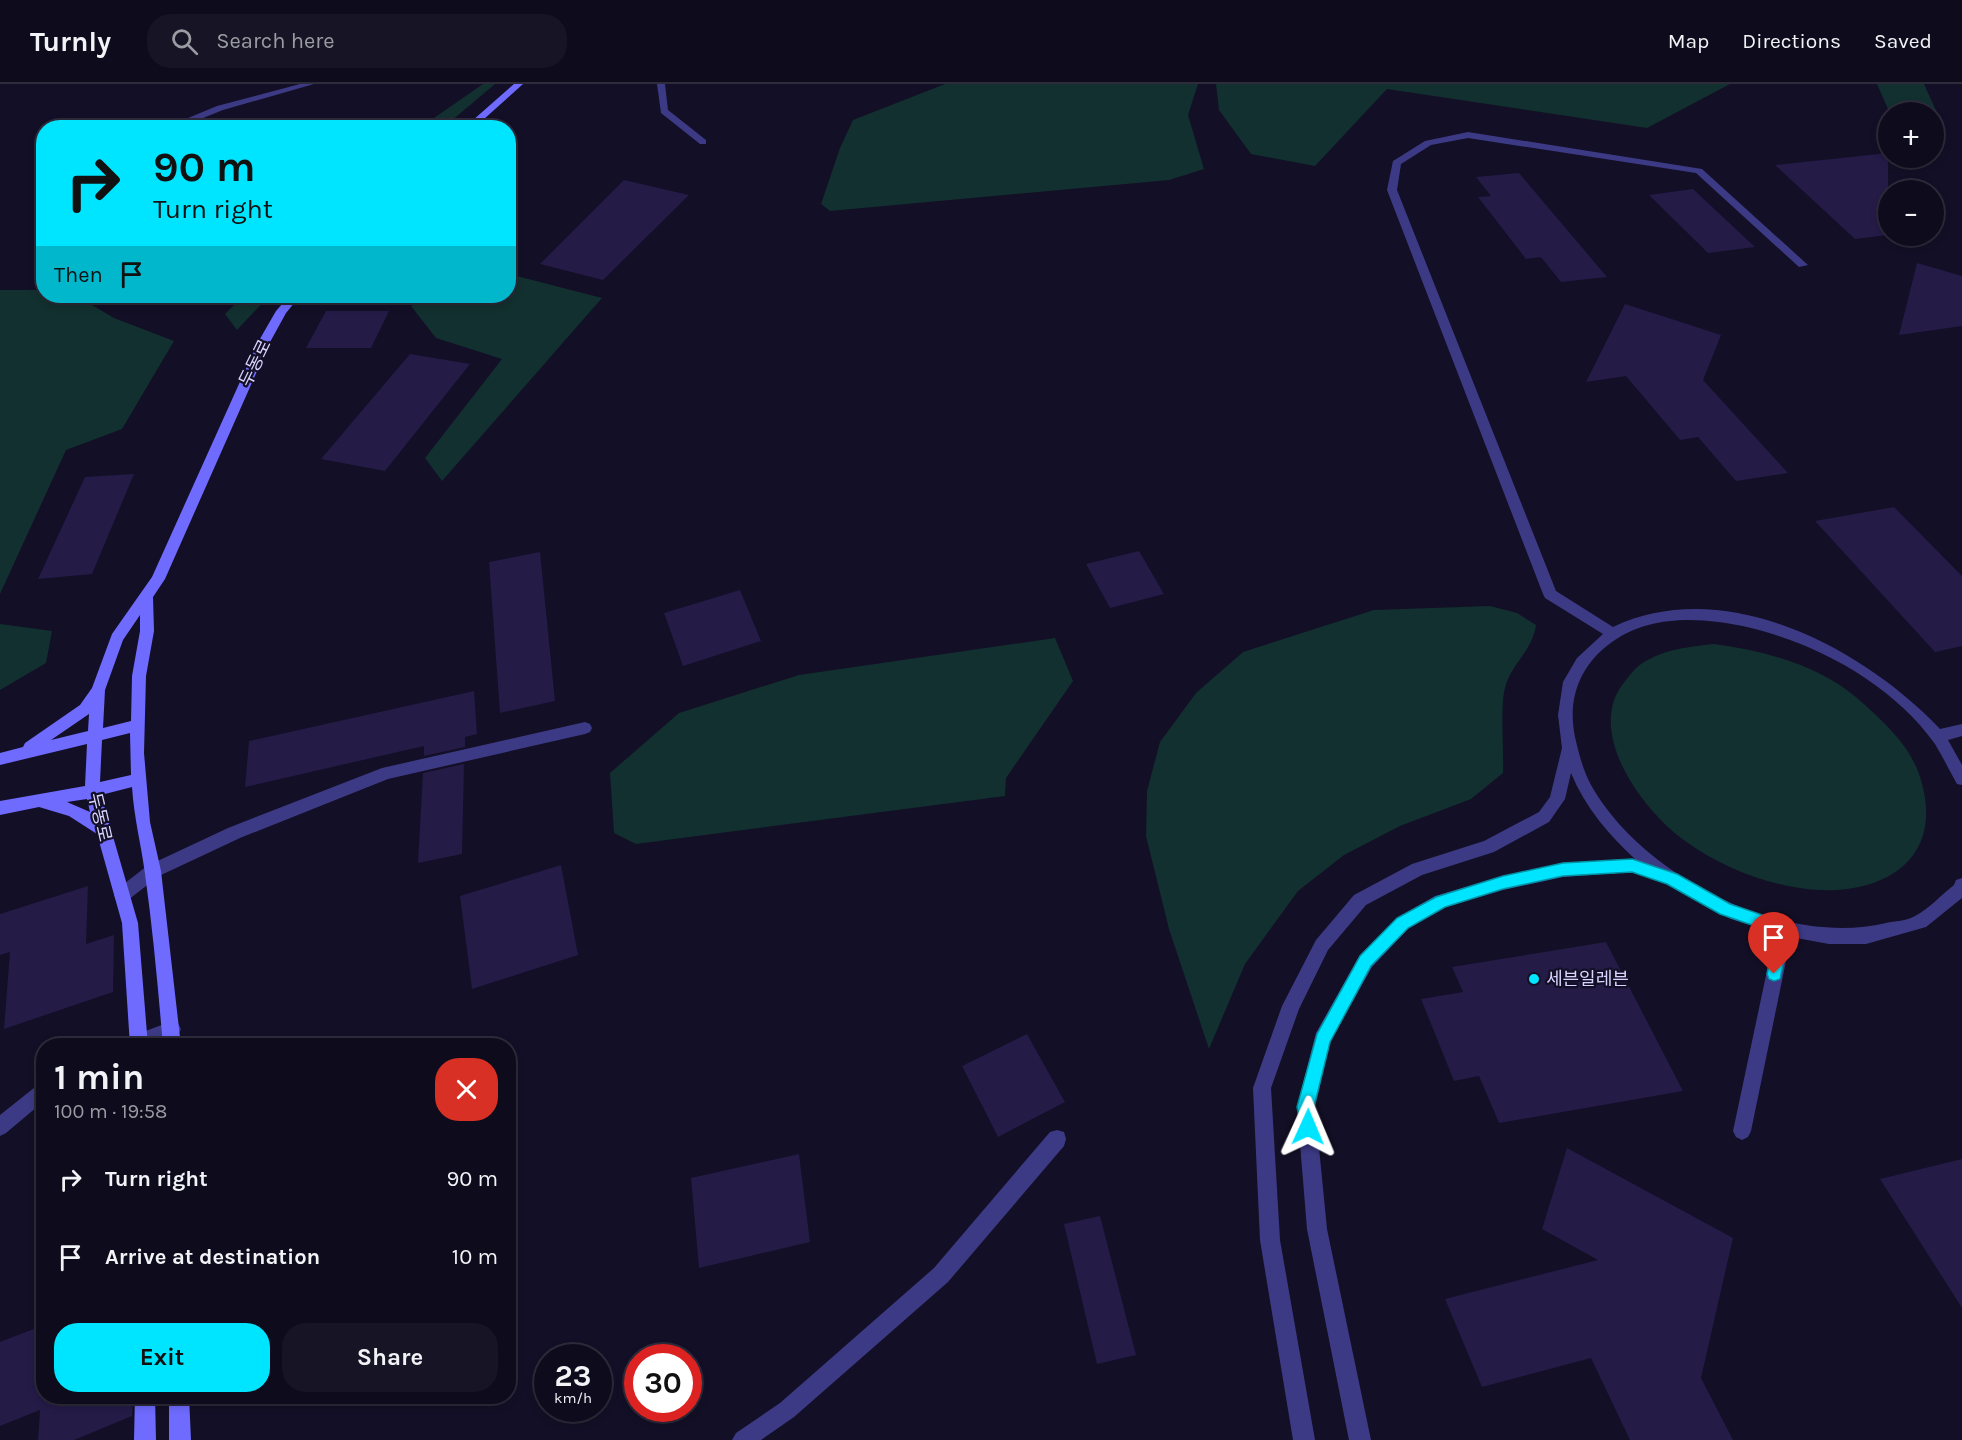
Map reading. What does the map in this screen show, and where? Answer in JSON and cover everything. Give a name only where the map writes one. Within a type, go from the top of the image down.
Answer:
[{"type":"street","points":[[189,120],[220,108],[310,84]]},
{"type":"street","points":[[477,120],[519,84]]},
{"type":"street","points":[[661,84],[664,111],[703,142]]},
{"type":"street","points":[[1612,633],[1550,594],[1392,190],[1396,163],[1428,143],[1468,135],[1699,171],[1803,265]]},
{"type":"street","name":"두동로","points":[[135,1038],[130,923],[101,830],[92,791],[93,736],[98,690],[117,638],[147,598],[158,579],[263,344],[281,311],[288,303]]},
{"type":"street","name":"두동로","points":[[147,598],[147,631],[140,676],[139,779],[142,822],[153,871],[172,1037]]},
{"type":"street","points":[[1304,1440],[1270,1240],[1262,1088],[1291,1006],[1322,945],[1360,900],[1418,869],[1488,847],[1544,817],[1557,799],[1568,752],[1563,703],[1580,662],[1612,633],[1658,617],[1714,615],[1774,627],[1835,652],[1892,690],[1937,736],[1962,779]]},
{"type":"street","points":[[20,753],[84,709],[98,690]]},
{"type":"street","points":[[0,759],[139,724]]},
{"type":"street","points":[[122,895],[153,871],[234,833],[387,773],[585,728]]},
{"type":"street","points":[[1937,736],[1962,730]]},
{"type":"street","points":[[1568,752],[1589,796],[1624,839],[1672,879]]},
{"type":"street","points":[[0,808],[92,791],[139,779]]},
{"type":"street","points":[[33,802],[63,807],[88,817],[101,830]]},
{"type":"street","points":[[1360,1440],[1317,1229],[1306,1107],[1322,1040],[1366,961],[1403,923],[1442,901],[1503,882],[1563,870],[1632,865],[1672,879],[1726,909],[1784,929],[1857,937],[1918,923],[1960,890],[1962,885]]},
{"type":"street","points":[[1742,1131],[1784,929]]},
{"type":"street","points":[[0,1127],[36,1096]]},
{"type":"street","points":[[743,1440],[787,1410],[941,1275],[1057,1139]]},
{"type":"street","points":[[145,1404],[145,1440]]},
{"type":"street","points":[[179,1404],[180,1440]]},
{"type":"green space","points":[[483,84],[495,84],[452,120],[431,120]]},
{"type":"green space","points":[[945,84],[1198,84],[1188,115],[1204,169],[1169,180],[830,211],[821,204],[840,148],[853,120]]},
{"type":"green space","points":[[1216,84],[1730,84],[1647,128],[1387,89],[1315,166],[1251,154],[1219,110]]},
{"type":"green space","points":[[1877,84],[1924,84],[1932,102],[1885,102]]},
{"type":"green space","points":[[516,276],[602,298],[442,481],[425,458],[502,359],[436,338],[411,306],[415,303],[516,303]]},
{"type":"green space","points":[[0,290],[36,290],[36,303],[89,303],[114,318],[174,341],[122,429],[66,450],[0,594]]},
{"type":"green space","points":[[236,303],[262,303],[237,330],[225,314]]},
{"type":"green space","points":[[1490,606],[1517,613],[1536,625],[1531,642],[1508,679],[1505,688],[1502,717],[1503,773],[1471,799],[1400,826],[1344,855],[1298,891],[1245,964],[1209,1049],[1169,929],[1146,836],[1147,791],[1160,742],[1196,693],[1243,652],[1374,610]]},
{"type":"green space","points":[[0,624],[52,631],[46,663],[0,690]]},
{"type":"green space","points":[[1055,638],[1073,681],[1006,778],[1005,796],[636,844],[614,833],[610,773],[679,713],[799,675]]},
{"type":"green space","points":[[1714,644],[1771,655],[1825,676],[1857,698],[1893,732],[1914,763],[1919,774],[1925,802],[1925,825],[1919,846],[1907,862],[1890,875],[1870,884],[1846,889],[1819,890],[1784,885],[1749,875],[1700,851],[1669,828],[1652,810],[1636,790],[1623,768],[1614,745],[1611,722],[1614,700],[1633,672],[1650,659],[1676,650]]},
{"type":"building","points":[[1878,154],[1878,168],[1888,168],[1888,180],[1878,180],[1878,236],[1855,239],[1775,165]]},
{"type":"building","points":[[1519,173],[1607,277],[1561,282],[1541,257],[1526,259],[1478,197],[1491,196],[1476,177]]},
{"type":"building","points":[[624,180],[689,195],[603,280],[540,264]]},
{"type":"building","points":[[1693,189],[1755,247],[1708,253],[1649,195]]},
{"type":"building","points":[[1917,263],[1962,276],[1962,326],[1899,335]]},
{"type":"building","points":[[1625,304],[1721,335],[1703,380],[1788,473],[1736,481],[1698,437],[1680,440],[1626,376],[1586,382]]},
{"type":"building","points":[[326,311],[389,311],[371,348],[306,348]]},
{"type":"building","points":[[410,354],[470,364],[385,471],[321,459]]},
{"type":"building","points":[[134,474],[92,574],[38,579],[85,477]]},
{"type":"building","points":[[1894,507],[1962,576],[1962,646],[1935,652],[1815,521]]},
{"type":"building","points":[[1139,551],[1164,594],[1110,608],[1086,564]]},
{"type":"building","points":[[540,552],[555,701],[500,713],[489,562]]},
{"type":"building","points":[[740,590],[761,641],[683,666],[664,613]]},
{"type":"building","points":[[474,691],[477,734],[465,737],[465,747],[424,756],[424,746],[245,787],[249,741]]},
{"type":"building","points":[[464,764],[462,854],[418,863],[423,773]]},
{"type":"building","points":[[561,865],[578,955],[472,989],[460,896]]},
{"type":"building","points":[[88,886],[86,944],[114,935],[113,992],[4,1029],[10,952],[0,955],[0,914]]},
{"type":"building","points":[[1606,942],[1683,1091],[1499,1123],[1479,1076],[1454,1081],[1421,999],[1463,992],[1452,967]]},
{"type":"building","points":[[1027,1034],[1065,1102],[998,1137],[962,1066]]},
{"type":"building","points":[[1567,1148],[1733,1238],[1701,1378],[1733,1440],[1630,1440],[1591,1358],[1482,1387],[1445,1299],[1598,1260],[1542,1229]]},
{"type":"building","points":[[799,1154],[810,1242],[699,1268],[691,1178]]},
{"type":"building","points":[[1962,1159],[1962,1308],[1880,1179]]},
{"type":"building","points":[[1100,1216],[1136,1355],[1097,1364],[1064,1224]]},
{"type":"building","points":[[36,1328],[36,1404],[133,1404],[132,1416],[74,1440],[38,1440],[40,1410],[0,1426],[0,1342]]},
{"type":"place","name":"세븐일레븐","points":[[1534,979]]},
{"type":"route","points":[[1308,1127],[1306,1107],[1322,1040],[1366,961],[1403,923],[1442,901],[1503,882],[1563,870],[1632,865],[1672,879],[1726,909],[1784,929],[1774,974]]}]
